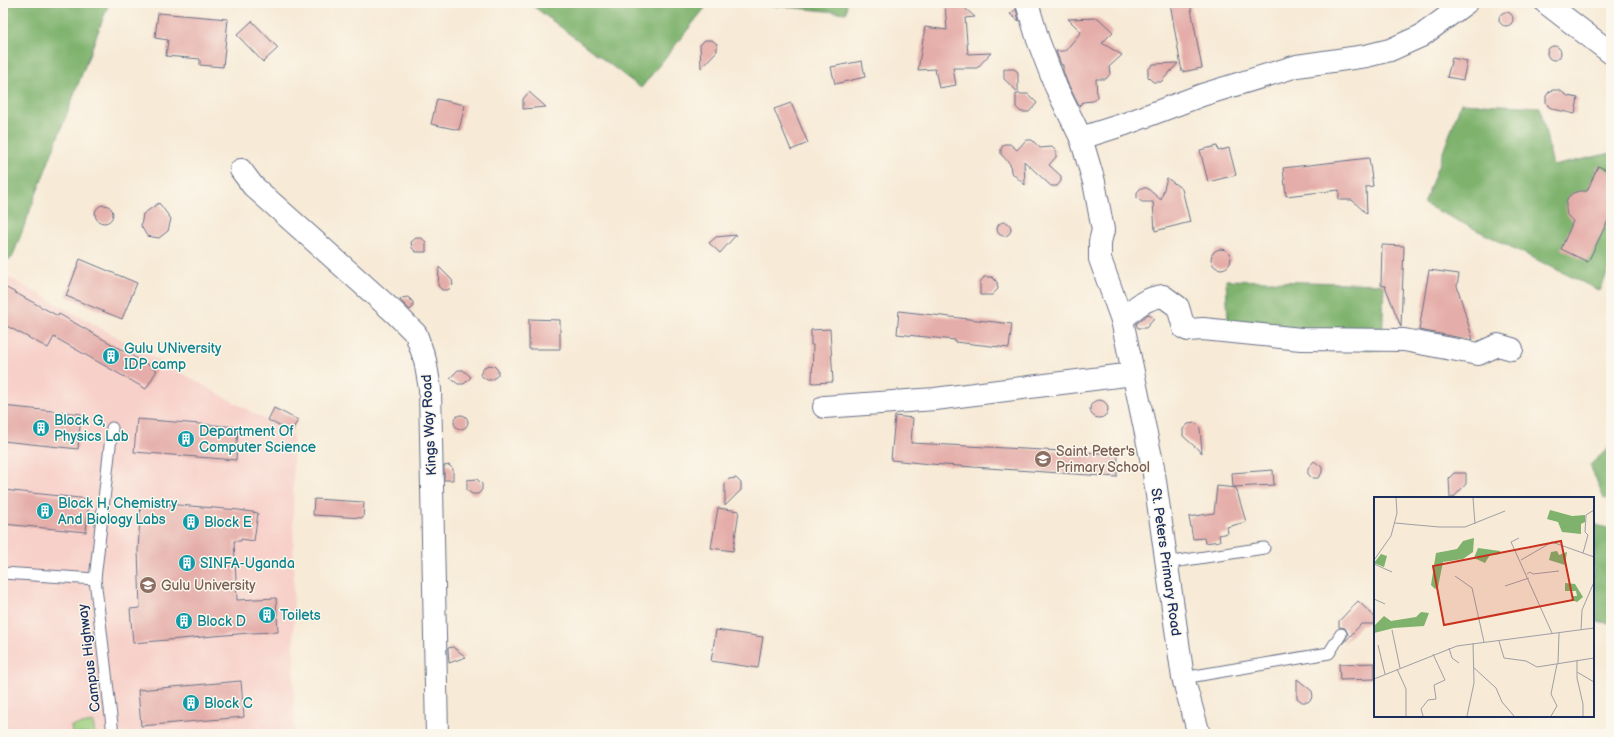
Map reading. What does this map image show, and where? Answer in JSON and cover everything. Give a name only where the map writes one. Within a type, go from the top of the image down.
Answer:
[{"type":"street","name":"St. Peters Primary Road","points":[[1027,3],[1038,40],[1056,87],[1081,138],[1094,182],[1103,230],[1100,242],[1100,259],[1122,320],[1153,467],[1183,678],[1199,734]]},
{"type":"street","points":[[1081,138],[1125,124],[1202,95],[1297,66],[1366,56],[1390,50],[1421,36],[1466,3]]},
{"type":"street","points":[[1546,3],[1611,53]]},
{"type":"street","name":"Kings Way Road","points":[[241,170],[252,186],[395,313],[416,334],[425,360],[430,388],[437,734]]},
{"type":"street","points":[[1122,320],[1133,309],[1148,299],[1163,296],[1178,307],[1184,328],[1188,330],[1203,329],[1300,339],[1404,340],[1478,354],[1498,345],[1512,349]]},
{"type":"street","points":[[824,407],[935,399],[1133,374]]},
{"type":"lane","name":"Campus Highway","points":[[112,428],[95,579],[113,734]]},
{"type":"lane","points":[[1166,563],[1264,548]]},
{"type":"lane","points":[[3,573],[95,579]]},
{"type":"lane","points":[[1183,678],[1329,653],[1341,634]]},
{"type":"shaded area","name":"Gulu University","points":[[3,274],[293,435],[294,734],[3,734]]},
{"type":"green space","points":[[3,3],[109,3],[12,258],[3,262]]},
{"type":"green space","points":[[529,3],[709,3],[641,88]]},
{"type":"green space","points":[[747,3],[847,3],[846,13]]},
{"type":"green space","points":[[1461,103],[1540,107],[1553,166],[1611,153],[1611,264],[1600,291],[1424,204]]},
{"type":"green space","points":[[1226,280],[1384,284],[1382,350],[1229,341]]},
{"type":"green space","points":[[1611,446],[1611,498],[1604,499],[1590,465]]},
{"type":"green space","points":[[1594,524],[1611,529],[1611,624],[1594,620]]},
{"type":"green space","points":[[93,722],[95,734],[72,734],[71,726]]},
{"type":"building","points":[[945,3],[959,3],[975,17],[965,18],[968,54],[991,53],[977,68],[953,68],[956,85],[939,88],[935,69],[918,70],[925,27],[947,30]]},
{"type":"building","points":[[1170,3],[1190,3],[1202,68],[1182,72]]},
{"type":"building","points":[[1016,9],[1019,21],[1010,14]]},
{"type":"building","points":[[1503,12],[1509,12],[1513,16],[1513,22],[1509,26],[1503,26],[1499,22],[1499,16]]},
{"type":"building","points":[[158,13],[228,19],[223,67],[200,65],[200,59],[166,56],[168,40],[155,38]]},
{"type":"building","points":[[1098,18],[1113,32],[1102,43],[1122,55],[1109,67],[1110,74],[1106,79],[1096,79],[1097,97],[1093,101],[1083,102],[1079,106],[1067,82],[1063,71],[1063,65],[1061,65],[1056,51],[1065,51],[1081,32],[1068,19]]},
{"type":"building","points":[[252,21],[278,48],[263,62],[237,35]]},
{"type":"building","points":[[705,40],[712,40],[717,44],[717,51],[701,68],[700,45]]},
{"type":"building","points":[[1551,46],[1557,46],[1561,50],[1561,56],[1557,60],[1551,60],[1547,56],[1547,50]]},
{"type":"building","points":[[1452,58],[1467,61],[1463,80],[1447,77]]},
{"type":"building","points":[[862,61],[865,77],[835,84],[831,67]]},
{"type":"building","points":[[1178,63],[1161,82],[1153,82],[1148,77],[1148,70],[1153,64]]},
{"type":"building","points":[[1004,69],[1014,69],[1018,72],[1018,92],[1004,79]]},
{"type":"building","points":[[1553,90],[1559,90],[1568,96],[1578,98],[1575,114],[1553,109],[1548,106],[1546,96]]},
{"type":"building","points":[[529,92],[546,107],[523,109],[523,99]]},
{"type":"building","points":[[1016,94],[1028,94],[1037,103],[1029,112],[1021,112],[1016,107]]},
{"type":"building","points":[[437,99],[465,105],[459,130],[431,124]]},
{"type":"building","points":[[791,103],[808,143],[791,150],[774,109]]},
{"type":"building","points":[[1026,140],[1032,140],[1040,148],[1052,147],[1056,151],[1056,157],[1049,165],[1061,176],[1061,181],[1057,186],[1051,186],[1024,161],[1025,185],[1011,172],[1010,164],[1001,154],[1001,149],[1004,144],[1010,144],[1017,150]]},
{"type":"building","points":[[1217,146],[1218,151],[1229,148],[1236,175],[1208,182],[1200,150]]},
{"type":"building","points":[[1369,158],[1373,186],[1366,187],[1367,214],[1352,200],[1339,200],[1339,190],[1286,196],[1283,168]]},
{"type":"building","points":[[1598,166],[1611,172],[1611,214],[1588,262],[1561,249],[1573,221],[1567,215],[1566,203],[1568,197],[1579,191],[1587,191]]},
{"type":"building","points":[[1167,178],[1182,189],[1190,222],[1155,231],[1153,202],[1142,202],[1137,198],[1137,192],[1141,188],[1147,188],[1161,200]]},
{"type":"building","points":[[159,203],[171,219],[168,231],[159,238],[147,236],[141,226],[143,214]]},
{"type":"building","points":[[104,205],[110,208],[113,214],[110,220],[104,223],[98,220],[95,214],[98,208]]},
{"type":"building","points":[[1001,222],[1007,222],[1011,226],[1011,232],[1007,236],[1001,236],[997,232],[997,226]]},
{"type":"building","points":[[736,235],[720,253],[709,243],[716,237]]},
{"type":"building","points":[[416,238],[422,238],[426,242],[426,252],[416,252],[412,248],[411,242]]},
{"type":"building","points":[[1382,245],[1404,246],[1401,327],[1385,286],[1381,285]]},
{"type":"building","points":[[1221,249],[1228,252],[1231,259],[1228,266],[1221,269],[1214,266],[1211,259],[1214,252]]},
{"type":"building","points":[[80,259],[137,283],[122,319],[66,296]]},
{"type":"building","points":[[439,267],[452,280],[453,285],[448,290],[442,290],[438,286]]},
{"type":"building","points":[[1429,270],[1459,274],[1457,286],[1473,340],[1419,330]]},
{"type":"building","points":[[984,277],[992,277],[997,282],[998,289],[992,295],[980,295],[980,282]]},
{"type":"building","points":[[3,286],[58,316],[59,314],[157,370],[146,389],[54,337],[48,348],[3,324]]},
{"type":"building","points":[[408,297],[413,302],[413,307],[410,310],[400,300]]},
{"type":"building","points":[[899,311],[1012,324],[1009,348],[955,342],[955,340],[897,334]]},
{"type":"building","points":[[1148,314],[1154,319],[1146,328],[1138,328],[1136,324]]},
{"type":"building","points":[[529,319],[560,320],[560,349],[529,349]]},
{"type":"building","points":[[830,329],[833,382],[812,383],[813,345],[811,345],[811,330]]},
{"type":"building","points":[[489,365],[494,366],[498,370],[498,375],[492,380],[487,380],[480,375],[484,367]]},
{"type":"building","points":[[458,370],[463,370],[471,377],[464,384],[458,384],[450,378]]},
{"type":"building","points":[[1099,400],[1105,403],[1108,409],[1105,415],[1099,418],[1093,415],[1090,409],[1093,403]]},
{"type":"building","name":"Block G, Physics Lab","points":[[3,406],[81,414],[78,449],[3,441]]},
{"type":"building","points":[[274,408],[298,420],[291,432],[268,420]]},
{"type":"building","points":[[458,415],[464,415],[468,419],[468,425],[464,429],[458,429],[454,425],[454,419]]},
{"type":"building","points":[[895,416],[913,418],[911,443],[1118,454],[1117,477],[891,460]]},
{"type":"building","name":"Department Of Computer Science","points":[[137,419],[238,427],[236,460],[134,452]]},
{"type":"building","points":[[1195,423],[1200,428],[1202,453],[1183,436],[1183,429],[1188,424]]},
{"type":"building","points":[[1314,461],[1322,467],[1322,473],[1318,478],[1312,478],[1308,474],[1308,468]]},
{"type":"building","points":[[449,465],[453,469],[453,480],[444,480],[444,466]]},
{"type":"building","points":[[1273,470],[1274,485],[1233,487],[1232,473]]},
{"type":"building","points":[[1454,473],[1466,473],[1466,484],[1454,497],[1450,497],[1449,478]]},
{"type":"building","points":[[736,478],[741,483],[741,490],[725,506],[725,483],[729,479]]},
{"type":"building","points":[[477,479],[482,484],[482,490],[478,494],[472,494],[467,490],[467,480]]},
{"type":"building","points":[[1217,486],[1236,488],[1246,522],[1227,527],[1228,533],[1219,535],[1220,541],[1205,543],[1204,538],[1193,539],[1189,517],[1214,513]]},
{"type":"building","name":"Block H, Chemistry And Biology Labs","points":[[3,490],[89,499],[86,532],[3,524]]},
{"type":"building","points":[[314,499],[364,502],[363,518],[313,515]]},
{"type":"building","points":[[141,502],[239,510],[258,513],[254,541],[241,539],[241,541],[234,541],[237,600],[276,598],[278,632],[133,643],[130,609],[140,608],[138,550]]},
{"type":"building","points":[[718,508],[739,511],[733,551],[711,548]]},
{"type":"building","points":[[1358,601],[1374,616],[1374,624],[1361,624],[1343,644],[1348,634],[1345,628],[1339,627],[1339,621]]},
{"type":"building","points":[[716,630],[763,637],[758,668],[711,661]]},
{"type":"building","points":[[453,647],[466,657],[449,663],[448,648]]},
{"type":"building","points":[[1374,663],[1374,679],[1340,680],[1339,664]]},
{"type":"building","points":[[1297,679],[1312,691],[1313,697],[1308,702],[1302,702],[1297,698]]},
{"type":"building","name":"Block C","points":[[241,681],[244,717],[141,726],[138,690]]},
{"type":"place","name":"Gulu UNiversity IDP camp","points":[[111,356]]},
{"type":"place","name":"Block G, Physics Lab","points":[[41,428]]},
{"type":"place","name":"Department Of Computer Science","points":[[186,439]]},
{"type":"place","name":"Saint Peter's Primary School","points":[[1043,459]]},
{"type":"place","name":"Block H, Chemistry And Biology Labs","points":[[45,511]]},
{"type":"place","name":"Block E","points":[[191,522]]},
{"type":"place","name":"SINFA-Uganda","points":[[187,563]]},
{"type":"place","name":"Gulu University","points":[[148,585]]},
{"type":"place","name":"Toilets","points":[[267,615]]},
{"type":"place","name":"Block D","points":[[184,621]]},
{"type":"place","name":"Block C","points":[[191,703]]}]
